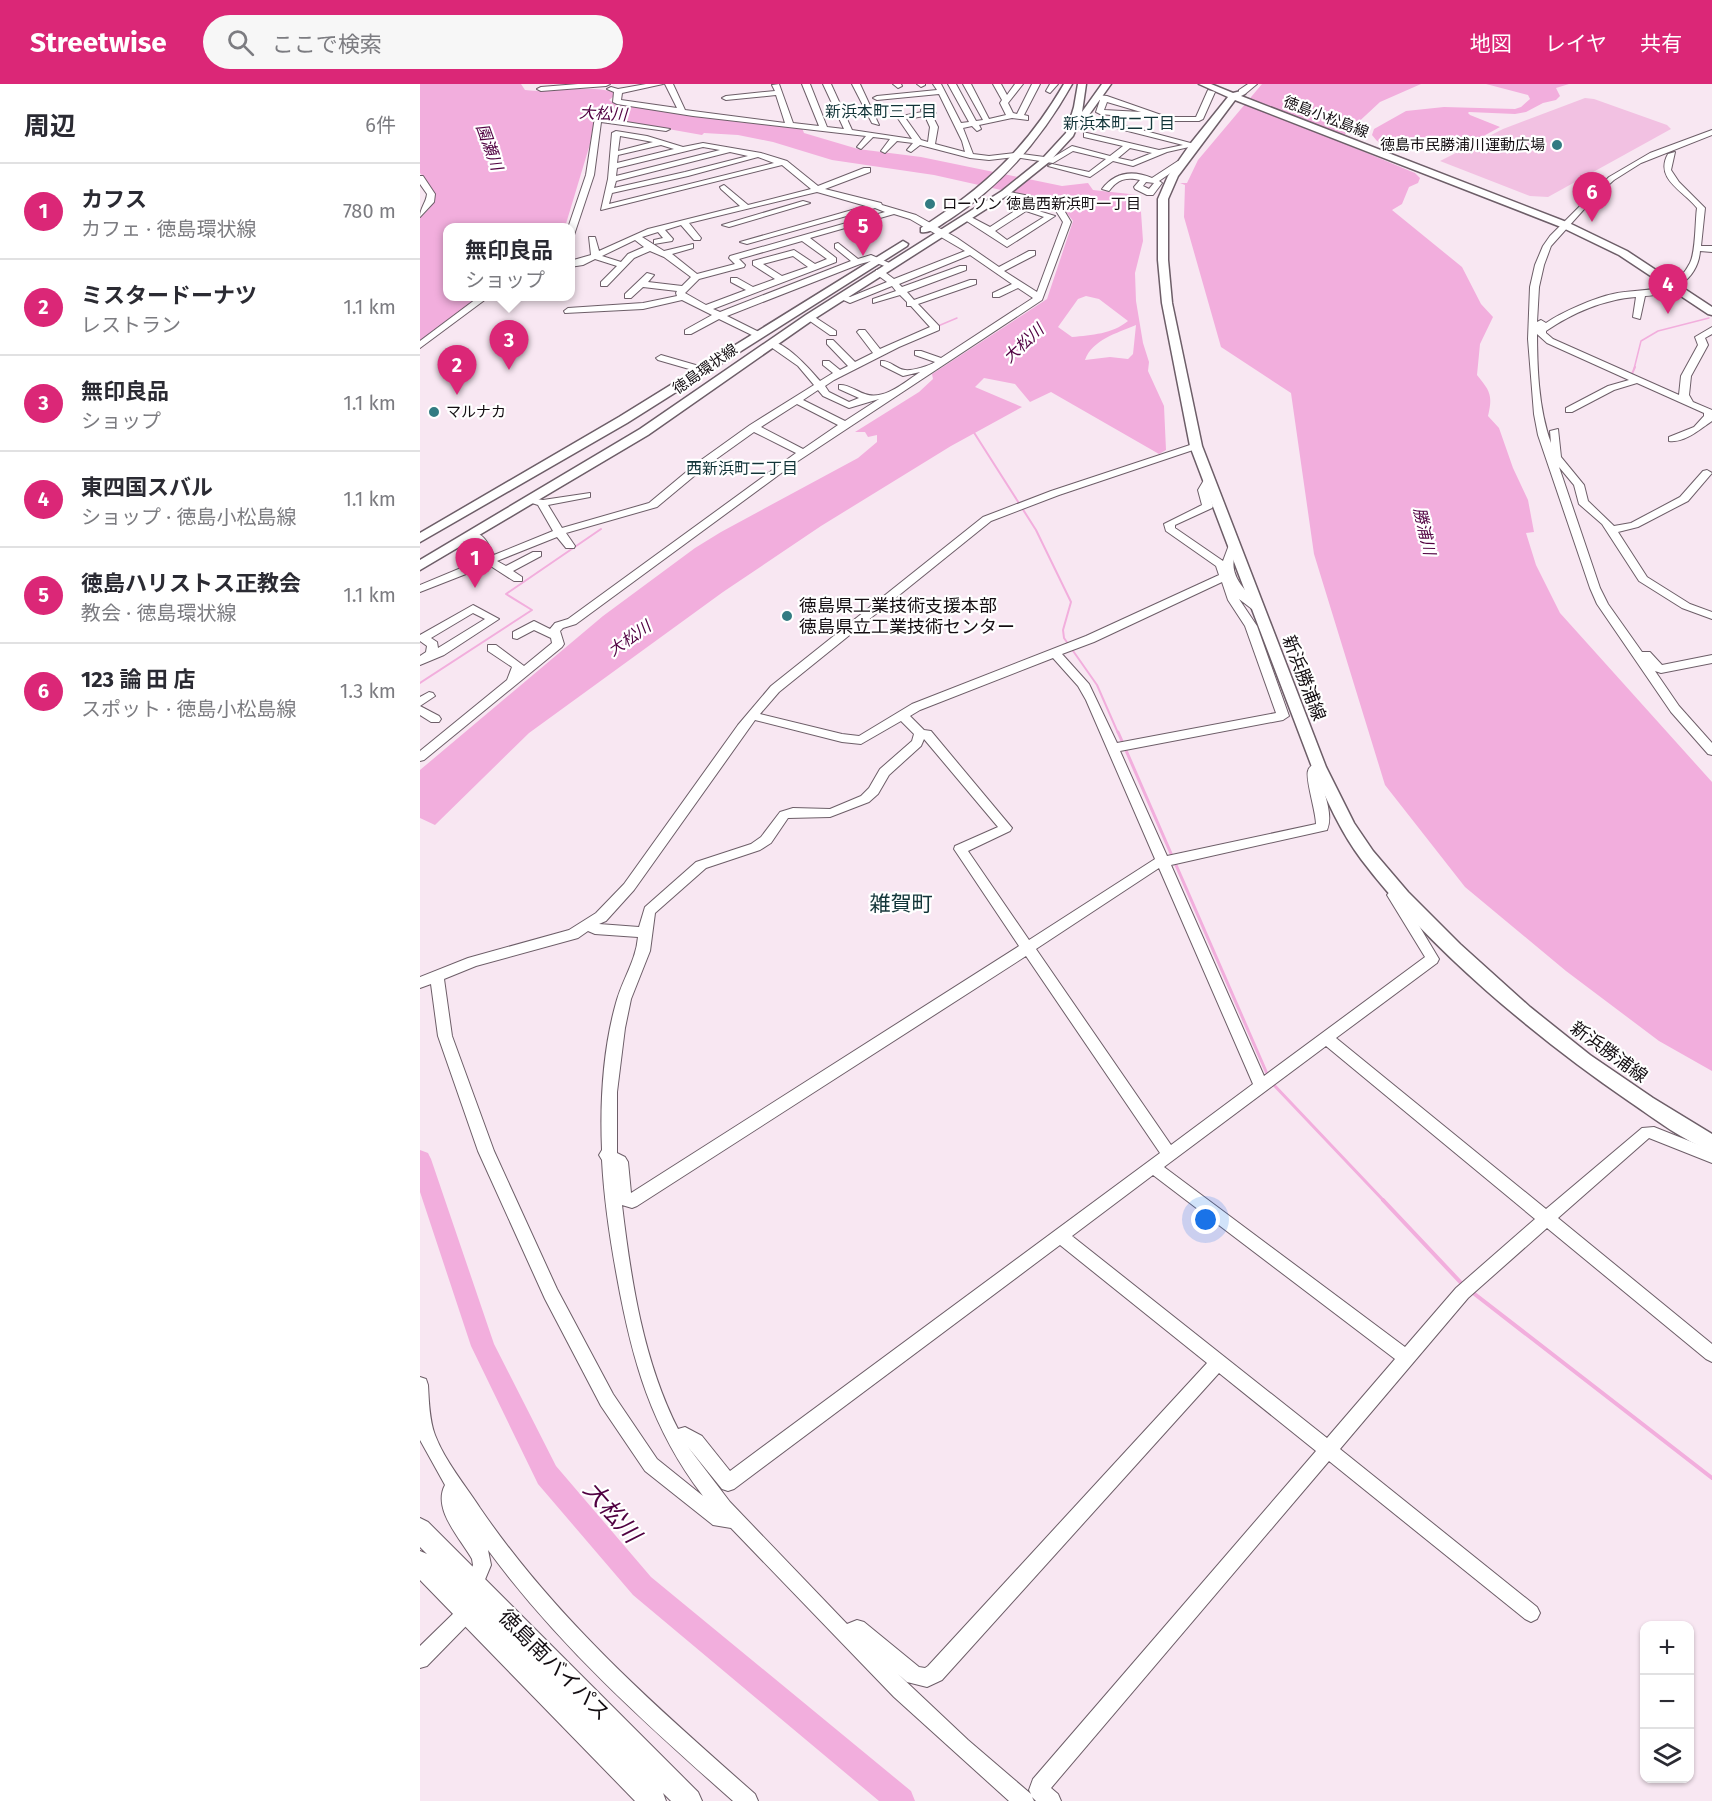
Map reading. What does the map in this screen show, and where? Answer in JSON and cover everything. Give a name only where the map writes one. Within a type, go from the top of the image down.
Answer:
[{"type":"highway","name":"徳島南バイパス","points":[[420,1530],[689,1801]]},
{"type":"highway","name":"徳島南バイパス","points":[[420,1563],[653,1801]]},
{"type":"main road","name":"徳島環状線","points":[[420,566],[473,535],[538,502],[842,296],[878,266],[985,188],[1020,156],[1040,132],[1068,84]]},
{"type":"main road","name":"徳島環状線","points":[[420,538],[564,456],[758,334],[878,266],[890,265],[1051,162],[1070,134],[1079,106],[1082,84]]},
{"type":"main road","points":[[1070,134],[1100,98],[1107,84]]},
{"type":"main road","name":"徳島小松島線","points":[[1203,84],[1242,96],[1553,218],[1606,244],[1712,312]]},
{"type":"main road","name":"徳島小松島線","points":[[1220,84],[1242,96]]},
{"type":"main road","name":"新浜勝浦線","points":[[1242,96],[1194,145],[1181,163],[1156,181],[1163,199],[1162,260],[1167,303],[1196,446],[1233,548],[1319,767],[1343,817],[1366,854],[1442,937],[1498,990],[1562,1044],[1617,1084],[1712,1143]]},
{"type":"main road","points":[[703,370],[723,376]]},
{"type":"street","points":[[541,89],[606,84]]},
{"type":"street","points":[[599,85],[618,91],[658,84]]},
{"type":"street","points":[[669,84],[682,111]]},
{"type":"street","points":[[775,84],[790,125]]},
{"type":"street","points":[[809,84],[824,130]]},
{"type":"street","points":[[827,84],[849,132]]},
{"type":"street","points":[[856,84],[876,123]]},
{"type":"street","points":[[937,84],[949,107],[946,122]]},
{"type":"street","points":[[952,84],[975,126]]},
{"type":"street","points":[[968,84],[1010,115],[1022,118],[1036,84]]},
{"type":"street","points":[[987,121],[995,104],[997,84]]},
{"type":"street","points":[[995,104],[1018,84]]},
{"type":"street","points":[[1242,96],[1253,84]]},
{"type":"street","points":[[618,91],[617,102],[896,138],[970,156],[989,158],[1020,156],[1051,162],[1090,132],[1102,139],[1158,152]]},
{"type":"street","points":[[726,98],[747,92],[778,93]]},
{"type":"street","points":[[877,98],[941,92]]},
{"type":"street","points":[[1149,113],[1133,115],[1100,112],[1100,98],[1133,106],[1169,120],[1198,119],[1211,92]]},
{"type":"street","points":[[666,98],[675,96]]},
{"type":"street","points":[[812,99],[833,96]]},
{"type":"street","points":[[627,103],[656,99]]},
{"type":"street","points":[[918,142],[901,117],[949,107]]},
{"type":"street","points":[[930,112],[946,122],[970,156]]},
{"type":"street","points":[[931,145],[934,127],[946,122],[975,126],[1010,115]]},
{"type":"street","points":[[612,179],[604,171],[598,119],[666,129]]},
{"type":"street","points":[[1102,139],[1127,120]]},
{"type":"street","points":[[1051,162],[1052,166],[1090,176],[1112,158],[1159,136],[1178,124]]},
{"type":"street","points":[[1119,126],[1194,145]]},
{"type":"street","points":[[575,225],[614,154],[617,130],[682,150]]},
{"type":"street","points":[[1712,132],[1640,160],[1619,172],[1598,190],[1547,247],[1539,266],[1533,296],[1533,342],[1539,414],[1595,588],[1688,726],[1712,751]]},
{"type":"street","points":[[861,147],[872,135]]},
{"type":"street","points":[[885,151],[896,138]]},
{"type":"street","points":[[604,171],[682,150],[708,146],[719,141],[718,139]]},
{"type":"street","points":[[1533,342],[1554,322],[1605,300],[1621,295],[1641,296],[1674,286],[1693,265],[1701,208],[1670,175],[1668,157],[1689,140]]},
{"type":"street","points":[[911,150],[918,142]]},
{"type":"street","points":[[614,154],[662,143]]},
{"type":"street","points":[[1072,148],[1133,164],[1158,152],[1194,145]]},
{"type":"street","points":[[708,146],[758,155],[784,163],[816,189],[896,211],[941,233],[1039,298]]},
{"type":"street","points":[[612,179],[731,150]]},
{"type":"street","points":[[1640,160],[1672,154]]},
{"type":"street","points":[[609,191],[758,155]]},
{"type":"street","points":[[591,208],[604,207],[784,163]]},
{"type":"street","points":[[1106,189],[1111,182],[1127,174],[1156,181],[1181,163]]},
{"type":"street","points":[[656,168],[709,182]]},
{"type":"street","points":[[575,264],[660,229],[816,189],[867,170]]},
{"type":"street","points":[[827,176],[836,183]]},
{"type":"street","points":[[420,178],[424,188],[431,194],[430,202],[420,215]]},
{"type":"street","points":[[604,207],[612,179]]},
{"type":"street","points":[[724,187],[746,207]]},
{"type":"street","points":[[420,757],[558,644],[554,631],[559,625],[572,622],[803,453],[935,364],[1039,298],[1068,222],[1056,204],[1005,192]]},
{"type":"street","points":[[796,194],[833,229]]},
{"type":"street","points":[[735,234],[814,212],[878,205]]},
{"type":"street","points":[[966,218],[990,231],[1007,244],[1051,216],[1025,208],[990,231]]},
{"type":"street","points":[[568,311],[643,306],[683,293],[696,277],[741,265],[733,258],[896,211]]},
{"type":"street","points":[[735,234],[814,212]]},
{"type":"street","points":[[714,216],[754,251]]},
{"type":"street","points":[[684,223],[690,234]]},
{"type":"street","points":[[604,284],[631,256],[669,239],[660,229]]},
{"type":"street","points":[[1051,239],[1063,234]]},
{"type":"street","points":[[637,237],[654,244],[696,277]]},
{"type":"street","points":[[707,308],[833,260],[804,237]]},
{"type":"street","points":[[592,239],[596,256]]},
{"type":"street","points":[[664,254],[690,246]]},
{"type":"street","points":[[780,279],[756,263],[815,246]]},
{"type":"street","points":[[838,246],[857,262]]},
{"type":"street","points":[[1697,248],[1712,249]]},
{"type":"street","points":[[876,302],[898,288],[970,252]]},
{"type":"street","points":[[794,253],[814,267]]},
{"type":"street","points":[[997,271],[1032,253]]},
{"type":"street","points":[[596,256],[623,265]]},
{"type":"street","points":[[688,332],[708,320],[871,258],[910,304],[936,328],[879,361]]},
{"type":"street","points":[[842,296],[850,300],[963,268]]},
{"type":"street","points":[[601,274],[612,276]]},
{"type":"street","points":[[628,296],[650,275]]},
{"type":"street","points":[[644,298],[665,276]]},
{"type":"street","points":[[734,280],[752,290]]},
{"type":"street","points":[[910,304],[973,282]]},
{"type":"street","points":[[642,284],[656,285],[683,293],[758,334]]},
{"type":"street","points":[[996,295],[1017,285]]},
{"type":"street","points":[[1637,317],[1641,296]]},
{"type":"street","points":[[420,345],[480,301]]},
{"type":"street","points":[[1533,316],[1541,319],[1543,332],[1550,341],[1711,415],[1697,429],[1672,440]]},
{"type":"street","points":[[810,317],[832,338],[853,366]]},
{"type":"street","points":[[1687,403],[1689,401],[1684,395],[1686,376],[1703,345],[1700,337],[1712,330]]},
{"type":"street","points":[[862,332],[879,361],[903,373],[935,364]]},
{"type":"street","points":[[771,343],[801,363],[826,394],[849,405],[867,398],[891,394]]},
{"type":"street","points":[[918,353],[935,364]]},
{"type":"street","points":[[420,589],[559,532],[653,506],[693,471],[753,428],[818,386],[853,366],[894,357]]},
{"type":"street","points":[[661,358],[703,370]]},
{"type":"street","points":[[826,363],[839,374]]},
{"type":"street","points":[[1569,410],[1611,388],[1627,385],[1636,380]]},
{"type":"street","points":[[842,387],[867,398]]},
{"type":"street","points":[[796,400],[845,425]]},
{"type":"street","points":[[753,428],[803,453]]},
{"type":"street","points":[[1553,457],[1558,452],[1555,431]]},
{"type":"street","points":[[735,1520],[719,1519],[651,1465],[607,1400],[551,1294],[486,1151],[445,1036],[428,980],[494,956],[552,941],[590,925],[614,905],[629,887],[775,689],[987,519],[1044,496],[1196,446]]},
{"type":"street","points":[[1553,457],[1579,485],[1583,502],[1601,517],[1643,579],[1686,606],[1712,616]]},
{"type":"street","points":[[1611,530],[1634,525],[1684,499],[1707,473]]},
{"type":"street","points":[[1208,482],[1203,490],[1208,506],[1169,524],[1170,529],[1221,564],[1246,601],[1256,608]]},
{"type":"street","points":[[570,546],[538,502],[586,495]]},
{"type":"street","points":[[473,535],[481,540],[491,560],[518,579]]},
{"type":"street","points":[[1114,748],[1283,716],[1251,626],[1234,600],[1228,575],[1228,555],[1233,548]]},
{"type":"street","points":[[506,571],[537,554]]},
{"type":"street","points":[[753,716],[852,740],[868,737],[916,707],[1055,653],[1228,575]]},
{"type":"street","points":[[420,661],[440,652],[493,620],[473,608],[423,638],[434,645],[432,654]]},
{"type":"street","points":[[517,635],[534,625],[555,636]]},
{"type":"street","points":[[492,648],[518,666],[511,681]]},
{"type":"street","points":[[1055,653],[1083,684],[1114,748],[1261,1086]]},
{"type":"street","points":[[1638,654],[1646,656],[1656,668],[1661,669],[1712,658]]},
{"type":"street","points":[[420,710],[435,719]]},
{"type":"street","points":[[900,716],[917,727],[920,733],[917,743],[884,772],[874,791],[865,799],[830,813],[793,812],[784,815],[766,840],[755,847],[714,859],[702,865],[650,910],[646,917],[643,954],[627,989],[619,1024],[607,1114],[608,1155],[614,1212],[642,1362],[653,1397],[691,1465],[735,1520],[845,1635],[908,1697],[1024,1801]]},
{"type":"street","points":[[920,733],[927,734],[1006,828],[960,849],[1169,1155]]},
{"type":"street","points":[[608,1155],[620,1162],[624,1196],[626,1200],[632,1201],[1163,861],[1323,827],[1322,810],[1313,774],[1314,770],[1319,767]]},
{"type":"street","points":[[674,1438],[685,1435],[696,1442],[728,1484],[1432,959],[1396,901],[1394,895],[1398,891]]},
{"type":"street","points":[[590,925],[595,929],[645,933]]},
{"type":"street","points":[[1326,1038],[1549,1218],[1712,1354]]},
{"type":"street","points":[[1051,1801],[1039,1790],[1040,1786],[1462,1293],[1647,1132],[1712,1157]]},
{"type":"street","points":[[1153,1167],[1407,1358]]},
{"type":"street","points":[[1060,1236],[1531,1613]]},
{"type":"street","points":[[845,1635],[857,1629],[914,1675],[927,1678],[935,1673],[1218,1363]]},
{"type":"street","points":[[420,1385],[426,1434],[455,1485],[510,1568],[616,1684],[748,1801]]},
{"type":"street","points":[[420,1659],[468,1612],[474,1584],[482,1564],[481,1556],[450,1506],[449,1495],[455,1485]]},
{"type":"shaded area","name":"徳島市民勝浦川運動広場","points":[[1585,98],[1594,99],[1667,125],[1671,129],[1548,197],[1530,196],[1440,161],[1503,129]]},
{"type":"water","name":"園瀬川","points":[[420,84],[521,84],[525,90],[536,91],[603,90],[614,92],[614,96],[609,100],[614,103],[738,122],[802,128],[804,133],[858,149],[921,157],[1062,186],[1088,183],[1093,190],[1139,195],[1138,208],[1141,212],[1143,241],[1135,273],[1136,301],[1143,343],[1149,362],[1148,371],[1164,406],[1166,450],[1159,454],[1051,392],[1030,402],[1015,384],[984,378],[975,387],[1022,407],[951,446],[821,526],[723,592],[529,733],[435,825],[420,818],[420,770],[603,616],[695,548],[858,458],[877,442],[877,435],[868,437],[865,432],[855,432],[919,392],[933,379],[932,374],[1047,299],[1073,221],[1059,203],[934,175],[832,160],[773,142],[738,135],[704,133],[702,135],[600,117],[594,120],[590,144],[566,223],[443,223],[443,301],[476,301],[420,342],[420,218],[433,201],[429,185],[420,173]],"holes":[[[1086,296],[1099,299],[1128,321],[1109,331],[1072,337],[1058,327],[1078,299]],[[1136,325],[1133,354],[1128,359],[1110,357],[1085,360],[1088,353],[1099,342]]]},
{"type":"water","name":"勝浦川","points":[[1262,84],[1421,84],[1380,102],[1338,141],[1415,173],[1420,178],[1418,183],[1409,187],[1402,204],[1392,210],[1462,267],[1481,304],[1493,317],[1480,344],[1477,375],[1489,394],[1488,416],[1499,428],[1513,468],[1528,500],[1534,532],[1526,533],[1536,565],[1560,613],[1712,782],[1712,1071],[1659,1041],[1566,971],[1465,887],[1385,785],[1314,554],[1291,393],[1221,347],[1184,217],[1185,185],[1180,183],[1187,183],[1198,160]]},
{"type":"water","points":[[1486,84],[1569,84],[1556,88],[1560,96],[1556,100],[1543,103],[1526,112],[1515,114],[1469,112],[1470,115],[1500,127],[1469,144],[1448,140],[1421,142],[1407,138],[1385,144],[1377,141],[1372,135],[1374,129],[1406,111],[1444,107],[1515,109],[1530,99],[1528,95]]},
{"type":"waterway","points":[[938,326],[957,318]]},
{"type":"waterway","points":[[1634,369],[1641,341],[1658,331],[1709,318]]},
{"type":"waterway","points":[[1631,376],[1635,367]]},
{"type":"waterway","points":[[973,431],[1036,530],[1071,602],[1063,630],[1064,638],[1097,685],[1118,733]]},
{"type":"waterway","points":[[420,683],[532,610],[506,594],[601,529]]},
{"type":"waterway","points":[[1118,732],[1268,1076]]},
{"type":"waterway","points":[[1273,1084],[1384,1201]]},
{"type":"waterway","name":"大松川","points":[[420,1159],[483,1346],[547,1475],[642,1586],[901,1801]]},
{"type":"waterway","points":[[1383,1200],[1464,1286]]},
{"type":"waterway","points":[[1472,1292],[1712,1478]]},
{"type":"place","name":"徳島市民勝浦川運動広場","points":[[1557,145]]},
{"type":"place","name":"ローソン 徳島西新浜町一丁目","points":[[930,204]]},
{"type":"place","name":"123 論 田 店","points":[[1592,222]]},
{"type":"place","name":"徳島ハリストス正教会","points":[[863,256]]},
{"type":"place","name":"東四国スバル","points":[[1668,314]]},
{"type":"place","name":"無印良品","points":[[509,370]]},
{"type":"place","name":"ミスタードーナツ","points":[[457,395]]},
{"type":"place","name":"マルナカ","points":[[434,412]]},
{"type":"place","name":"カフス","points":[[475,588]]},
{"type":"place","name":"徳島県工業技術支援本部 徳島県立工業技術センター","points":[[787,616]]},
{"type":"district","name":"新浜本町三丁目","points":[[881,111]]},
{"type":"district","name":"新浜本町二丁目","points":[[1119,123]]},
{"type":"district","name":"西新浜町二丁目","points":[[742,468]]},
{"type":"district","name":"雑賀町","points":[[901,904]]}]
